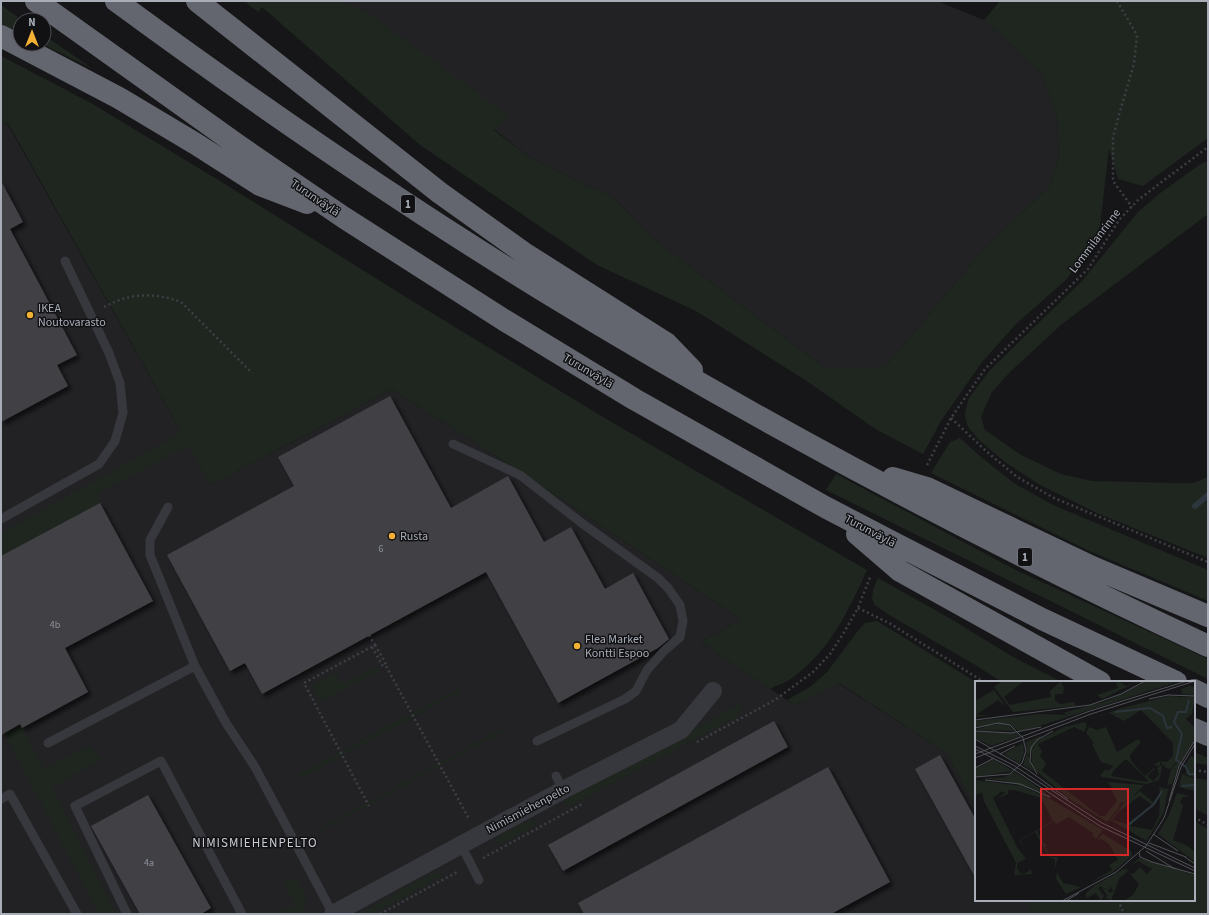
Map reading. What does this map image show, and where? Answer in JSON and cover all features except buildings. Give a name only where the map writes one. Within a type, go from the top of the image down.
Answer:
[{"type":"highway","name":"Turunväylä","points":[[36,1],[239,146],[343,217],[504,320],[634,399],[825,507],[1042,619],[1174,681]]},
{"type":"highway","name":"1","points":[[116,1],[214,72],[428,218],[544,291],[711,390],[844,464],[1054,572],[1208,646]]},
{"type":"highway","points":[[197,1],[447,197],[524,253],[666,343],[711,390]]},
{"type":"highway","points":[[1,36],[118,98],[196,144],[260,185],[343,217]]},
{"type":"highway","points":[[844,464],[926,488],[1092,567],[1208,616]]},
{"type":"highway","points":[[825,507],[900,571],[1098,681]]},
{"type":"highway","points":[[1195,690],[1208,697]]},
{"type":"highway","points":[[1195,729],[1208,735]]},
{"type":"street","name":"Nimismiehenpelto","points":[[333,914],[478,836],[559,783],[681,730],[713,691]]},
{"type":"lane","points":[[1,519],[98,464],[115,441],[123,413],[120,383],[109,353],[65,261]]},
{"type":"lane","points":[[453,444],[520,475],[583,524],[658,578],[668,588],[680,605],[683,621],[680,637],[664,651],[647,670],[636,691],[624,699],[537,742]]},
{"type":"lane","points":[[168,507],[150,540],[150,555],[195,666],[226,723],[256,767],[333,914]]},
{"type":"lane","points":[[48,743],[195,666]]},
{"type":"lane","points":[[127,914],[75,806],[161,760],[239,913]]},
{"type":"lane","points":[[1,799],[10,794],[76,914]]},
{"type":"lane","points":[[461,844],[479,880]]},
{"type":"path","points":[[1117,1],[1137,35],[1134,64],[1113,137],[1113,181],[1132,207]]},
{"type":"path","name":"Lommilanrinne","points":[[927,466],[951,418],[985,369],[1088,269],[1119,220],[1138,200],[1208,147]]},
{"type":"path","points":[[91,314],[116,300],[132,296],[169,297],[182,302],[250,371]]},
{"type":"path","points":[[951,418],[986,451],[1017,477],[1054,498],[1208,562]]},
{"type":"path","points":[[694,744],[775,700],[813,672],[830,654],[843,634],[858,608],[871,575]]},
{"type":"path","points":[[858,608],[889,623],[982,681]]},
{"type":"path","points":[[369,635],[376,645],[478,836]]},
{"type":"path","points":[[369,806],[304,683],[376,645]]},
{"type":"path","points":[[372,647],[382,665],[386,666]]},
{"type":"path","points":[[1195,770],[1208,772]]},
{"type":"path","points":[[380,914],[590,800]]},
{"type":"path","points":[[1195,818],[1208,825]]},
{"type":"path","points":[[1118,901],[1124,914]]},
{"type":"shaded area","points":[[244,1],[343,1],[374,17],[509,116],[494,130],[532,159],[613,197],[655,240],[824,367],[885,367],[984,249],[1050,186],[1059,157],[1057,116],[1041,73],[984,20],[1000,1],[1208,1],[1208,138],[1143,186],[1118,179],[1109,149],[1100,226],[1091,247],[1065,281],[1018,322],[982,362],[941,421],[923,454],[877,430],[808,382],[696,311],[597,265],[420,145],[262,7],[258,12]]},
{"type":"shaded area","points":[[343,1],[937,1],[984,20],[1041,73],[1057,116],[1059,157],[1050,186],[984,249],[885,367],[824,367],[655,240],[613,197],[532,159],[494,129],[508,117]]},
{"type":"shaded area","points":[[1,5],[12,13],[12,29],[1,24]]},
{"type":"shaded area","points":[[52,41],[93,69],[52,49]]},
{"type":"shaded area","points":[[1,56],[91,103],[608,420],[867,570],[837,629],[817,656],[805,668],[790,680],[770,689],[701,642],[741,619],[554,494],[392,389],[211,485],[188,446],[97,494],[100,503],[1,556],[1,533],[176,436],[179,428],[9,125],[1,121]]},
{"type":"shaded area","points":[[1,121],[8,125],[211,485],[392,389],[554,494],[741,619],[701,642],[794,705],[838,683],[947,753],[975,806],[975,901],[1027,901],[1034,914],[1,914]]},
{"type":"shaded area","points":[[1208,161],[1208,214],[1062,324],[1010,372],[992,392],[981,417],[985,430],[1021,455],[1061,474],[1092,481],[1176,483],[1194,483],[1208,477],[1208,558],[1099,514],[1040,485],[1005,462],[980,441],[968,427],[965,416],[969,398],[990,370],[1082,281],[1138,212],[1159,194],[1202,163]]},
{"type":"shaded area","points":[[960,438],[1014,483],[1053,505],[1208,570],[1208,601],[1087,550],[931,473],[950,442]]},
{"type":"shaded area","points":[[836,474],[1014,569],[1208,659],[1208,679],[826,490]]},
{"type":"shaded area","points":[[878,578],[951,619],[1013,657],[1060,681],[1000,681],[889,615],[875,605],[872,599],[873,590]]},
{"type":"shaded area","points":[[877,621],[975,681],[975,806],[947,753],[839,683],[794,705],[787,700],[810,687],[827,672],[865,623]]},
{"type":"shaded area","points":[[377,667],[380,671],[320,702],[312,685],[336,673],[340,682],[345,683]]},
{"type":"shaded area","points":[[1,688],[44,769],[90,745],[101,759],[52,788],[116,914],[99,914],[1,727]]},
{"type":"shaded area","points":[[459,688],[461,691],[301,778],[299,774]]},
{"type":"shaded area","points":[[736,706],[742,706],[742,709],[736,717],[568,807],[564,800]]},
{"type":"shaded area","points":[[501,729],[502,732],[319,832],[318,830]]},
{"type":"shaded area","points":[[1195,752],[1208,758],[1208,765],[1195,763]]},
{"type":"shaded area","points":[[1195,778],[1208,780],[1208,816],[1195,809]]},
{"type":"shaded area","points":[[531,819],[535,820],[535,826],[502,844],[495,843],[498,836]]},
{"type":"shaded area","points":[[1195,822],[1208,829],[1208,914],[1034,914],[1027,901],[1195,901]]},
{"type":"shaded area","points":[[441,873],[444,875],[374,914],[359,914],[430,874]]},
{"type":"shaded area","points":[[296,878],[305,896],[305,905],[302,914],[276,914],[295,904],[284,883]]},
{"type":"waterway","points":[[1195,506],[1208,495]]},
{"type":"place","name":"IKEA Noutovarasto","points":[[30,315]]},
{"type":"place","name":"Rusta","points":[[392,536]]},
{"type":"place","name":"Flea Market Kontti Espoo","points":[[577,646]]},
{"type":"district","name":"NIMISMIEHENPELTO","points":[[255,843]]}]
